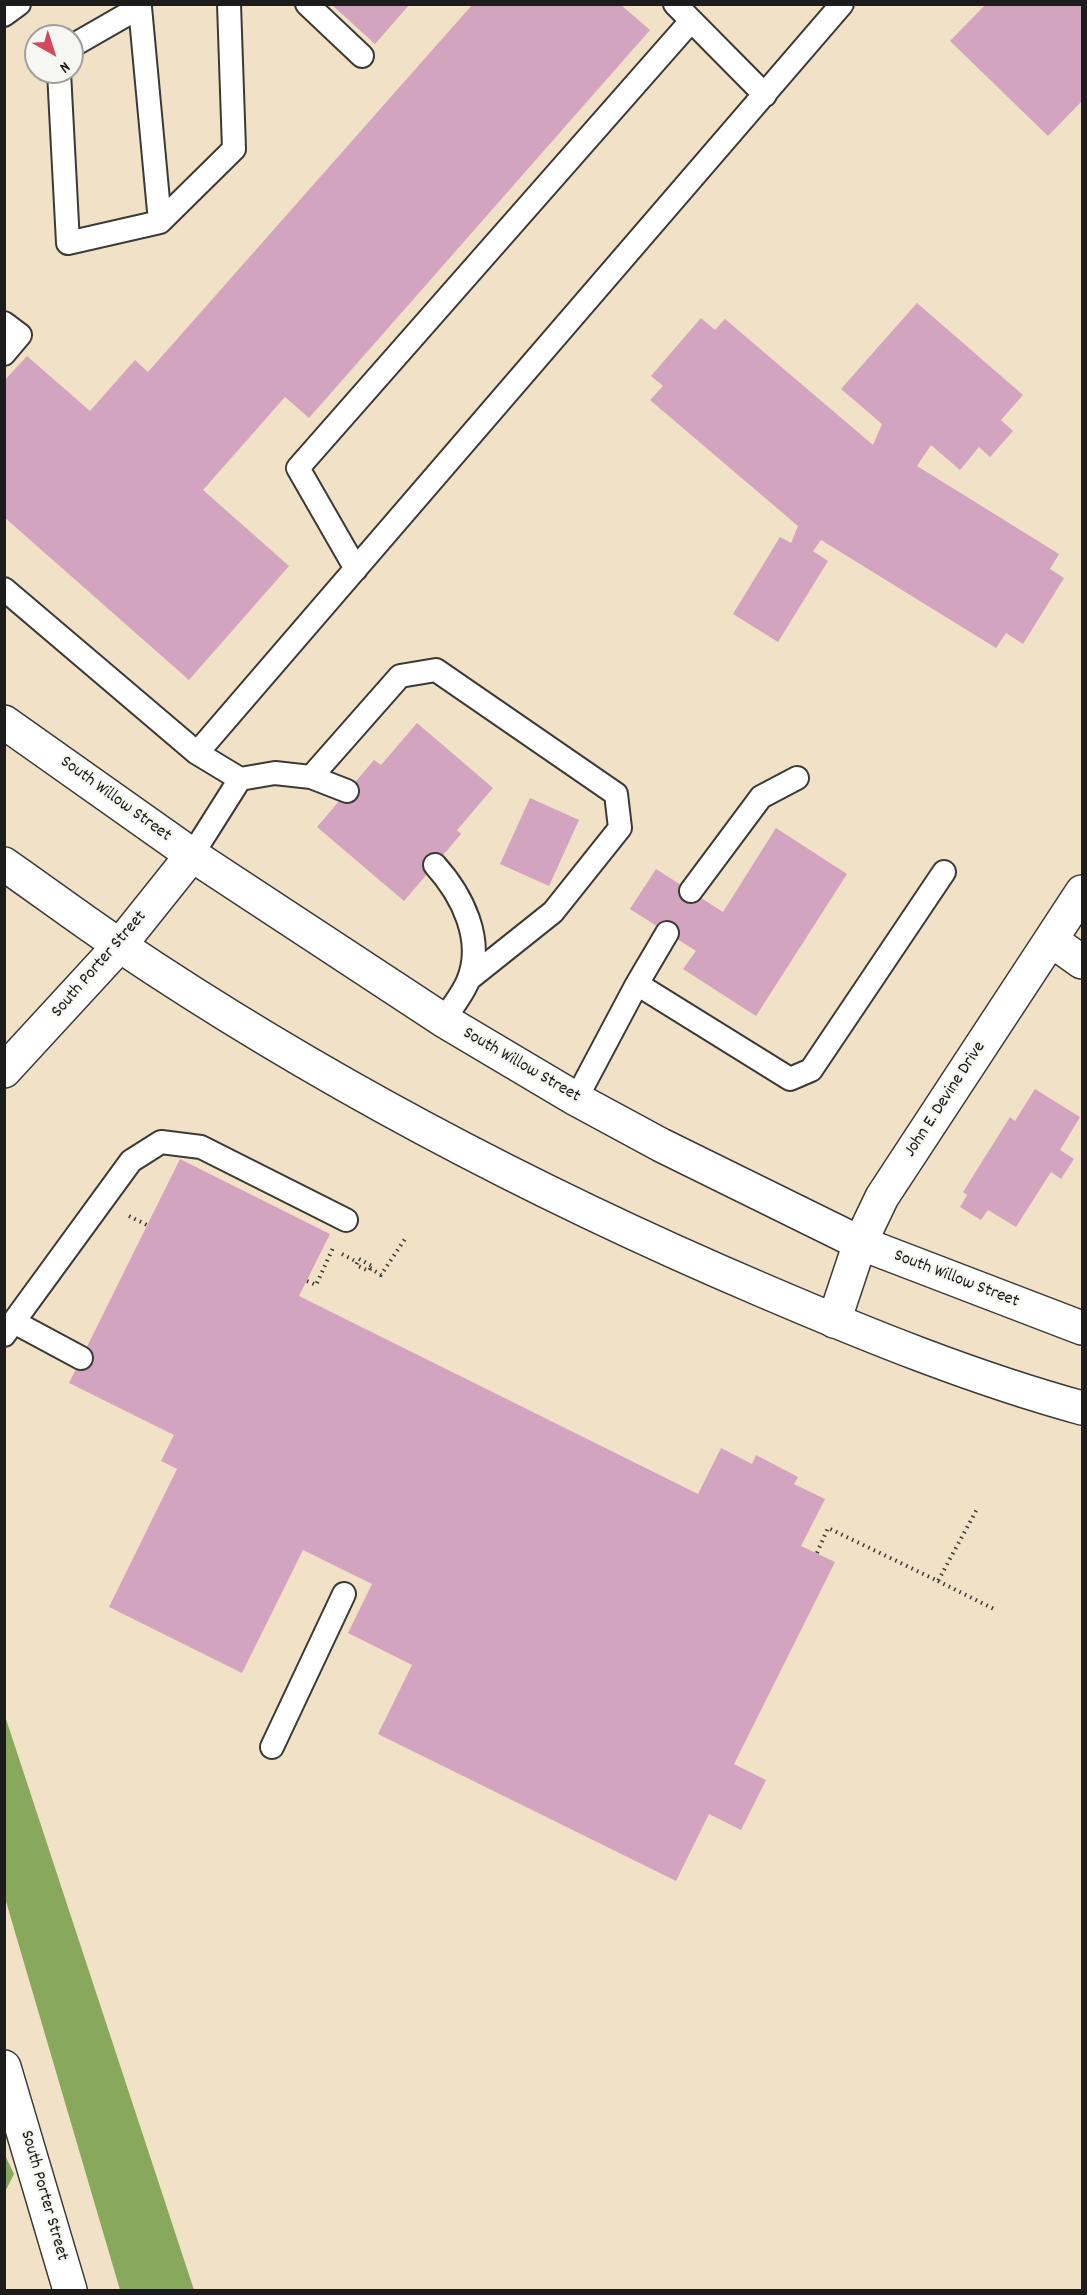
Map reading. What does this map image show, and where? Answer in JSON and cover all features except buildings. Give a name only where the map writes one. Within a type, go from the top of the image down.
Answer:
[{"type":"main road","name":"South Willow Street","points":[[4,722],[192,855],[443,1020],[576,1098],[661,1145],[860,1243],[1083,1328]]},
{"type":"main road","name":"South Porter Street","points":[[8,1064],[120,945],[192,855]]},
{"type":"main road","points":[[4,864],[120,945],[266,1037],[408,1120],[528,1182],[648,1241],[834,1321],[974,1374],[1083,1408]]},
{"type":"main road","name":"John E. Devine Drive","points":[[834,1321],[860,1243],[882,1197],[1083,892]]},
{"type":"main road","points":[[1051,940],[1083,962]]},
{"type":"main road","name":"South Porter Street","points":[[4,2067],[70,2290]]},
{"type":"lane","points":[[4,15],[19,4]]},
{"type":"lane","points":[[60,84],[68,243],[160,222],[234,149],[229,4]]},
{"type":"lane","points":[[307,4],[362,56]]},
{"type":"lane","points":[[197,753],[842,4]]},
{"type":"lane","points":[[84,39],[140,7],[160,222]]},
{"type":"lane","points":[[356,569],[298,468],[683,13],[765,95]]},
{"type":"lane","points":[[4,323],[20,335],[4,354]]},
{"type":"lane","points":[[4,589],[197,753],[240,779],[276,773],[311,777],[347,791]]},
{"type":"lane","points":[[311,777],[400,676],[435,670],[616,794],[620,828],[553,912],[469,979],[443,1020]]},
{"type":"lane","points":[[691,891],[761,797],[797,778]]},
{"type":"lane","points":[[192,855],[240,779]]},
{"type":"lane","points":[[435,865],[448,879],[470,919],[473,951],[469,979]]},
{"type":"lane","points":[[637,984],[790,1079],[811,1070],[944,873]]},
{"type":"lane","points":[[576,1098],[667,933]]},
{"type":"lane","points":[[81,1358],[9,1328],[131,1161],[161,1142],[201,1147],[346,1220]]},
{"type":"lane","points":[[272,1747],[344,1594]]},
{"type":"path","points":[[307,1281],[316,1285],[346,1220]]},
{"type":"path","points":[[333,1249],[357,1262],[358,1259],[372,1266],[370,1268],[381,1275],[407,1236]]},
{"type":"path","points":[[938,1581],[977,1509]]},
{"type":"path","points":[[817,1553],[828,1528],[994,1609]]},
{"type":"green space","points":[[5,1716],[194,2290],[120,2290],[5,1898]]},
{"type":"green space","points":[[4,2153],[14,2174],[5,2192],[4,2192]]}]
